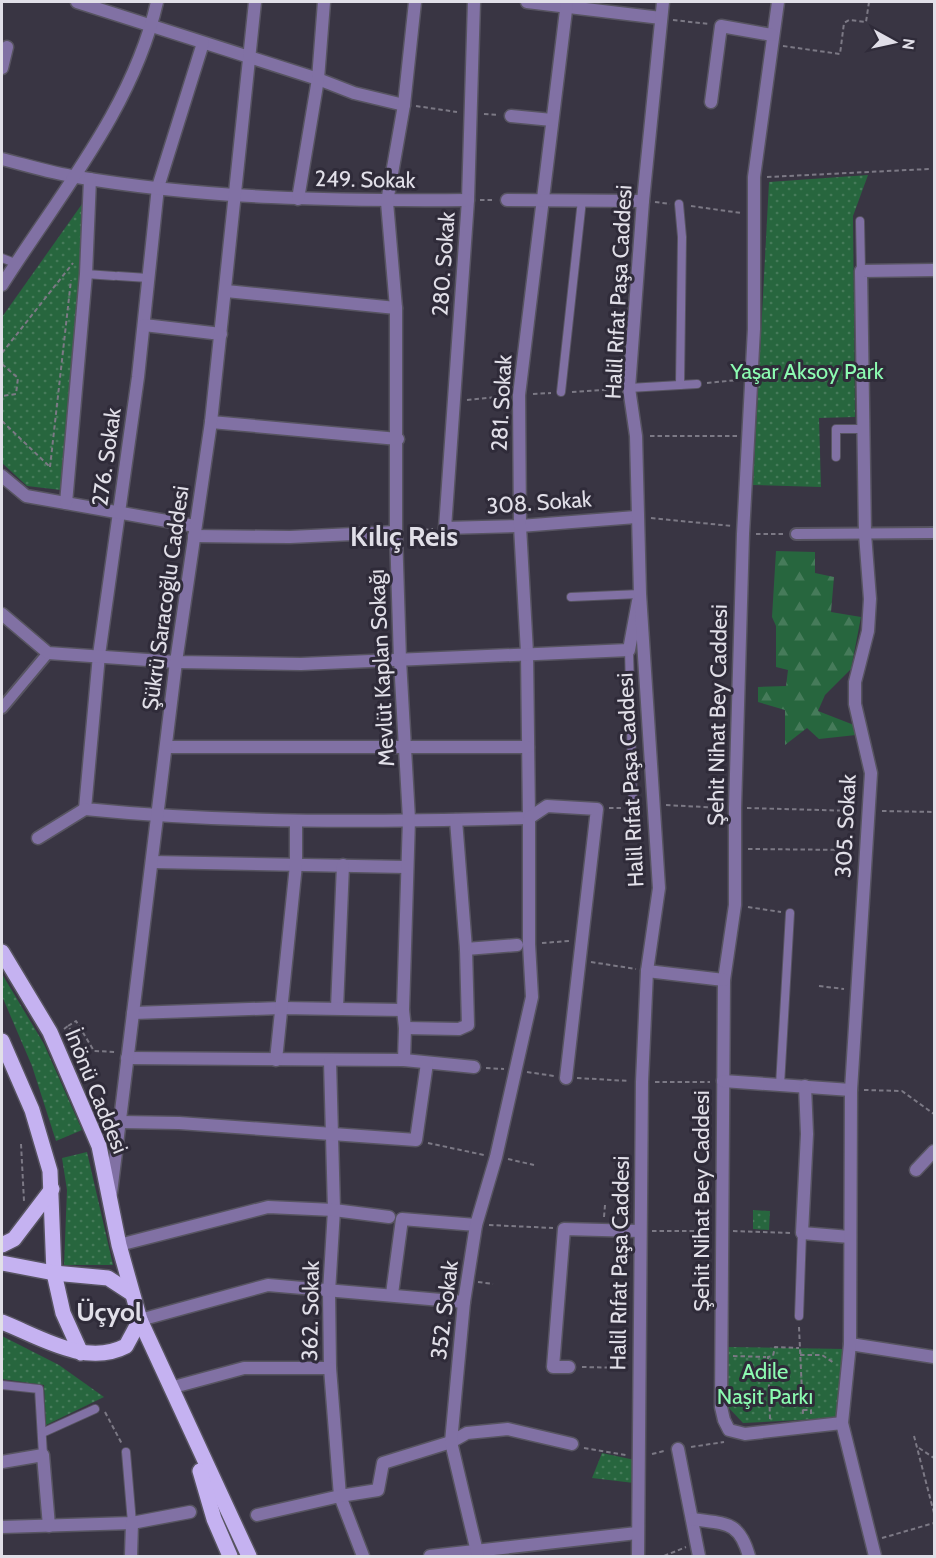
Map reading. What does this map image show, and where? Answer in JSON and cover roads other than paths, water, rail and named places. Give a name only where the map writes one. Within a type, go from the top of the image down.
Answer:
[{"type":"main road","name":"İnönü Caddesi","points":[[2,952],[50,1032],[99,1146],[119,1245],[140,1320],[249,1557]]},
{"type":"main road","points":[[2,1041],[32,1110],[50,1171],[54,1273],[63,1313],[81,1353]]},
{"type":"main road","points":[[2,1245],[14,1239],[52,1189]]},
{"type":"main road","points":[[2,1263],[54,1273],[108,1278],[131,1293]]},
{"type":"main road","points":[[2,1322],[81,1353],[115,1352],[126,1346],[134,1335],[140,1320]]},
{"type":"main road","points":[[134,1335],[143,1339],[192,1447],[214,1519],[230,1557]]},
{"type":"street","points":[[77,2],[318,79],[354,93],[404,105]]},
{"type":"street","points":[[2,285],[76,177],[138,63],[157,2]]},
{"type":"street","name":"Şükrü Saracoğlu Caddesi","points":[[111,1200],[176,662],[211,422],[255,2]]},
{"type":"street","points":[[298,199],[318,79],[324,2]]},
{"type":"street","name":"Mevlüt Kaplan Sokağı","points":[[404,1060],[406,867],[410,819],[400,660],[396,532],[398,439],[396,308],[387,202],[404,105],[415,2]]},
{"type":"street","name":"280. Sokak","points":[[445,528],[468,200],[474,2]]},
{"type":"street","points":[[527,2],[567,3],[661,18]]},
{"type":"street","name":"Halil Rıfat Paşa Caddesi","points":[[638,1557],[642,1082],[647,971],[659,888],[636,517],[636,436],[629,388],[643,201],[663,2]]},
{"type":"street","name":"Şehit Nihat Bey Caddesi","points":[[778,2],[754,177],[752,379],[743,531],[735,808],[735,905],[724,980],[721,1407],[723,1420],[729,1430],[745,1434],[842,1423]]},
{"type":"street","name":"281. Sokak","points":[[514,1070],[530,1017],[532,997],[523,945],[530,814],[527,653],[520,526],[519,395],[567,3]]},
{"type":"street","points":[[711,102],[721,26],[772,40]]},
{"type":"street","name":"276. Sokak","points":[[85,809],[99,655],[144,325],[158,187],[203,43]]},
{"type":"street","points":[[2,68],[7,47]]},
{"type":"street","points":[[511,116],[552,120]]},
{"type":"street","name":"249. Sokak","points":[[2,159],[76,177],[234,195],[387,202],[468,200]]},
{"type":"street","points":[[66,503],[86,274],[90,179]]},
{"type":"street","points":[[507,200],[643,201]]},
{"type":"street","points":[[861,271],[934,270]]},
{"type":"street","name":"305. Sokak","points":[[861,271],[863,429],[870,599],[868,631],[855,682],[855,704],[871,773],[855,990],[851,1090],[850,1344],[842,1423],[876,1557]]},
{"type":"street","points":[[226,291],[396,308]]},
{"type":"street","points":[[144,325],[221,334]]},
{"type":"street","points":[[211,422],[398,439]]},
{"type":"street","points":[[2,476],[26,496],[194,531],[290,537],[396,532]]},
{"type":"street","name":"308. Sokak","points":[[445,528],[520,526],[636,517]]},
{"type":"street","points":[[796,534],[934,533]]},
{"type":"street","points":[[2,614],[48,653],[176,662],[301,663],[400,660],[629,650],[640,594]]},
{"type":"street","points":[[2,708],[48,653]]},
{"type":"street","points":[[166,747],[528,747]]},
{"type":"street","points":[[38,838],[85,809],[158,816],[296,822],[456,820],[530,814],[547,806],[597,809],[566,1078]]},
{"type":"street","points":[[405,1028],[459,1029],[468,1025],[466,949],[456,820]]},
{"type":"street","points":[[276,1060],[296,865],[296,822]]},
{"type":"street","points":[[152,862],[406,867]]},
{"type":"street","points":[[337,1008],[343,865]]},
{"type":"street","points":[[466,949],[523,945]]},
{"type":"street","points":[[647,971],[724,980]]},
{"type":"street","points":[[133,1013],[281,1008],[403,1010]]},
{"type":"street","points":[[128,1055],[276,1060],[404,1060],[474,1067]]},
{"type":"street","name":"362. Sokak","points":[[330,1060],[334,1210],[329,1292],[330,1368],[340,1496],[363,1557]]},
{"type":"street","points":[[121,1122],[178,1122],[416,1140],[427,1063]]},
{"type":"street","name":"352. Sokak","points":[[477,1553],[451,1442],[464,1302],[476,1225],[496,1157],[514,1070]]},
{"type":"street","points":[[723,1082],[851,1090]]},
{"type":"street","points":[[805,1086],[807,1134],[802,1233],[850,1237]]},
{"type":"street","points":[[916,1170],[934,1151]]},
{"type":"street","points":[[119,1245],[268,1207],[334,1210],[476,1225]]},
{"type":"street","points":[[392,1294],[396,1218]]},
{"type":"street","points":[[569,1367],[553,1367],[564,1229],[639,1231]]},
{"type":"street","points":[[140,1320],[268,1285],[464,1302]]},
{"type":"street","points":[[850,1344],[934,1357]]},
{"type":"street","points":[[170,1388],[244,1368],[330,1368]]},
{"type":"street","points":[[257,1515],[340,1496],[378,1490],[382,1463],[451,1442],[467,1433],[508,1430],[572,1444]]},
{"type":"street","points":[[678,1449],[699,1557]]},
{"type":"street","points":[[2,1462],[43,1455],[49,1526]]},
{"type":"street","points":[[2,1527],[132,1523],[190,1512]]},
{"type":"street","points":[[692,1519],[731,1527],[744,1537],[748,1557]]},
{"type":"street","points":[[131,1557],[132,1523]]},
{"type":"street","points":[[430,1557],[637,1533]]},
{"type":"lane","points":[[561,392],[582,200]]},
{"type":"lane","points":[[679,204],[682,237],[680,385]]},
{"type":"lane","points":[[860,221],[861,271]]},
{"type":"lane","points":[[2,258],[15,263]]},
{"type":"lane","points":[[86,274],[147,278]]},
{"type":"lane","points":[[629,388],[697,384]]},
{"type":"lane","points":[[836,457],[836,429],[863,429]]},
{"type":"lane","points":[[571,597],[640,594]]},
{"type":"lane","points":[[629,650],[633,807]]},
{"type":"lane","points":[[780,1085],[790,913]]},
{"type":"lane","points":[[799,1316],[802,1233]]},
{"type":"lane","points":[[2,1385],[39,1389],[43,1455]]},
{"type":"lane","points":[[42,1433],[95,1409]]},
{"type":"lane","points":[[126,1452],[132,1523]]},
{"type":"district","name":"Kılıç Reis","points":[[404,536]]},
{"type":"district","name":"Üçyol","points":[[109,1312]]},
{"type":"park label","name":"Yaşar Aksoy Park","points":[[807,371]]},
{"type":"park label","name":"Adile Naşit Parkı","points":[[765,1384]]}]
